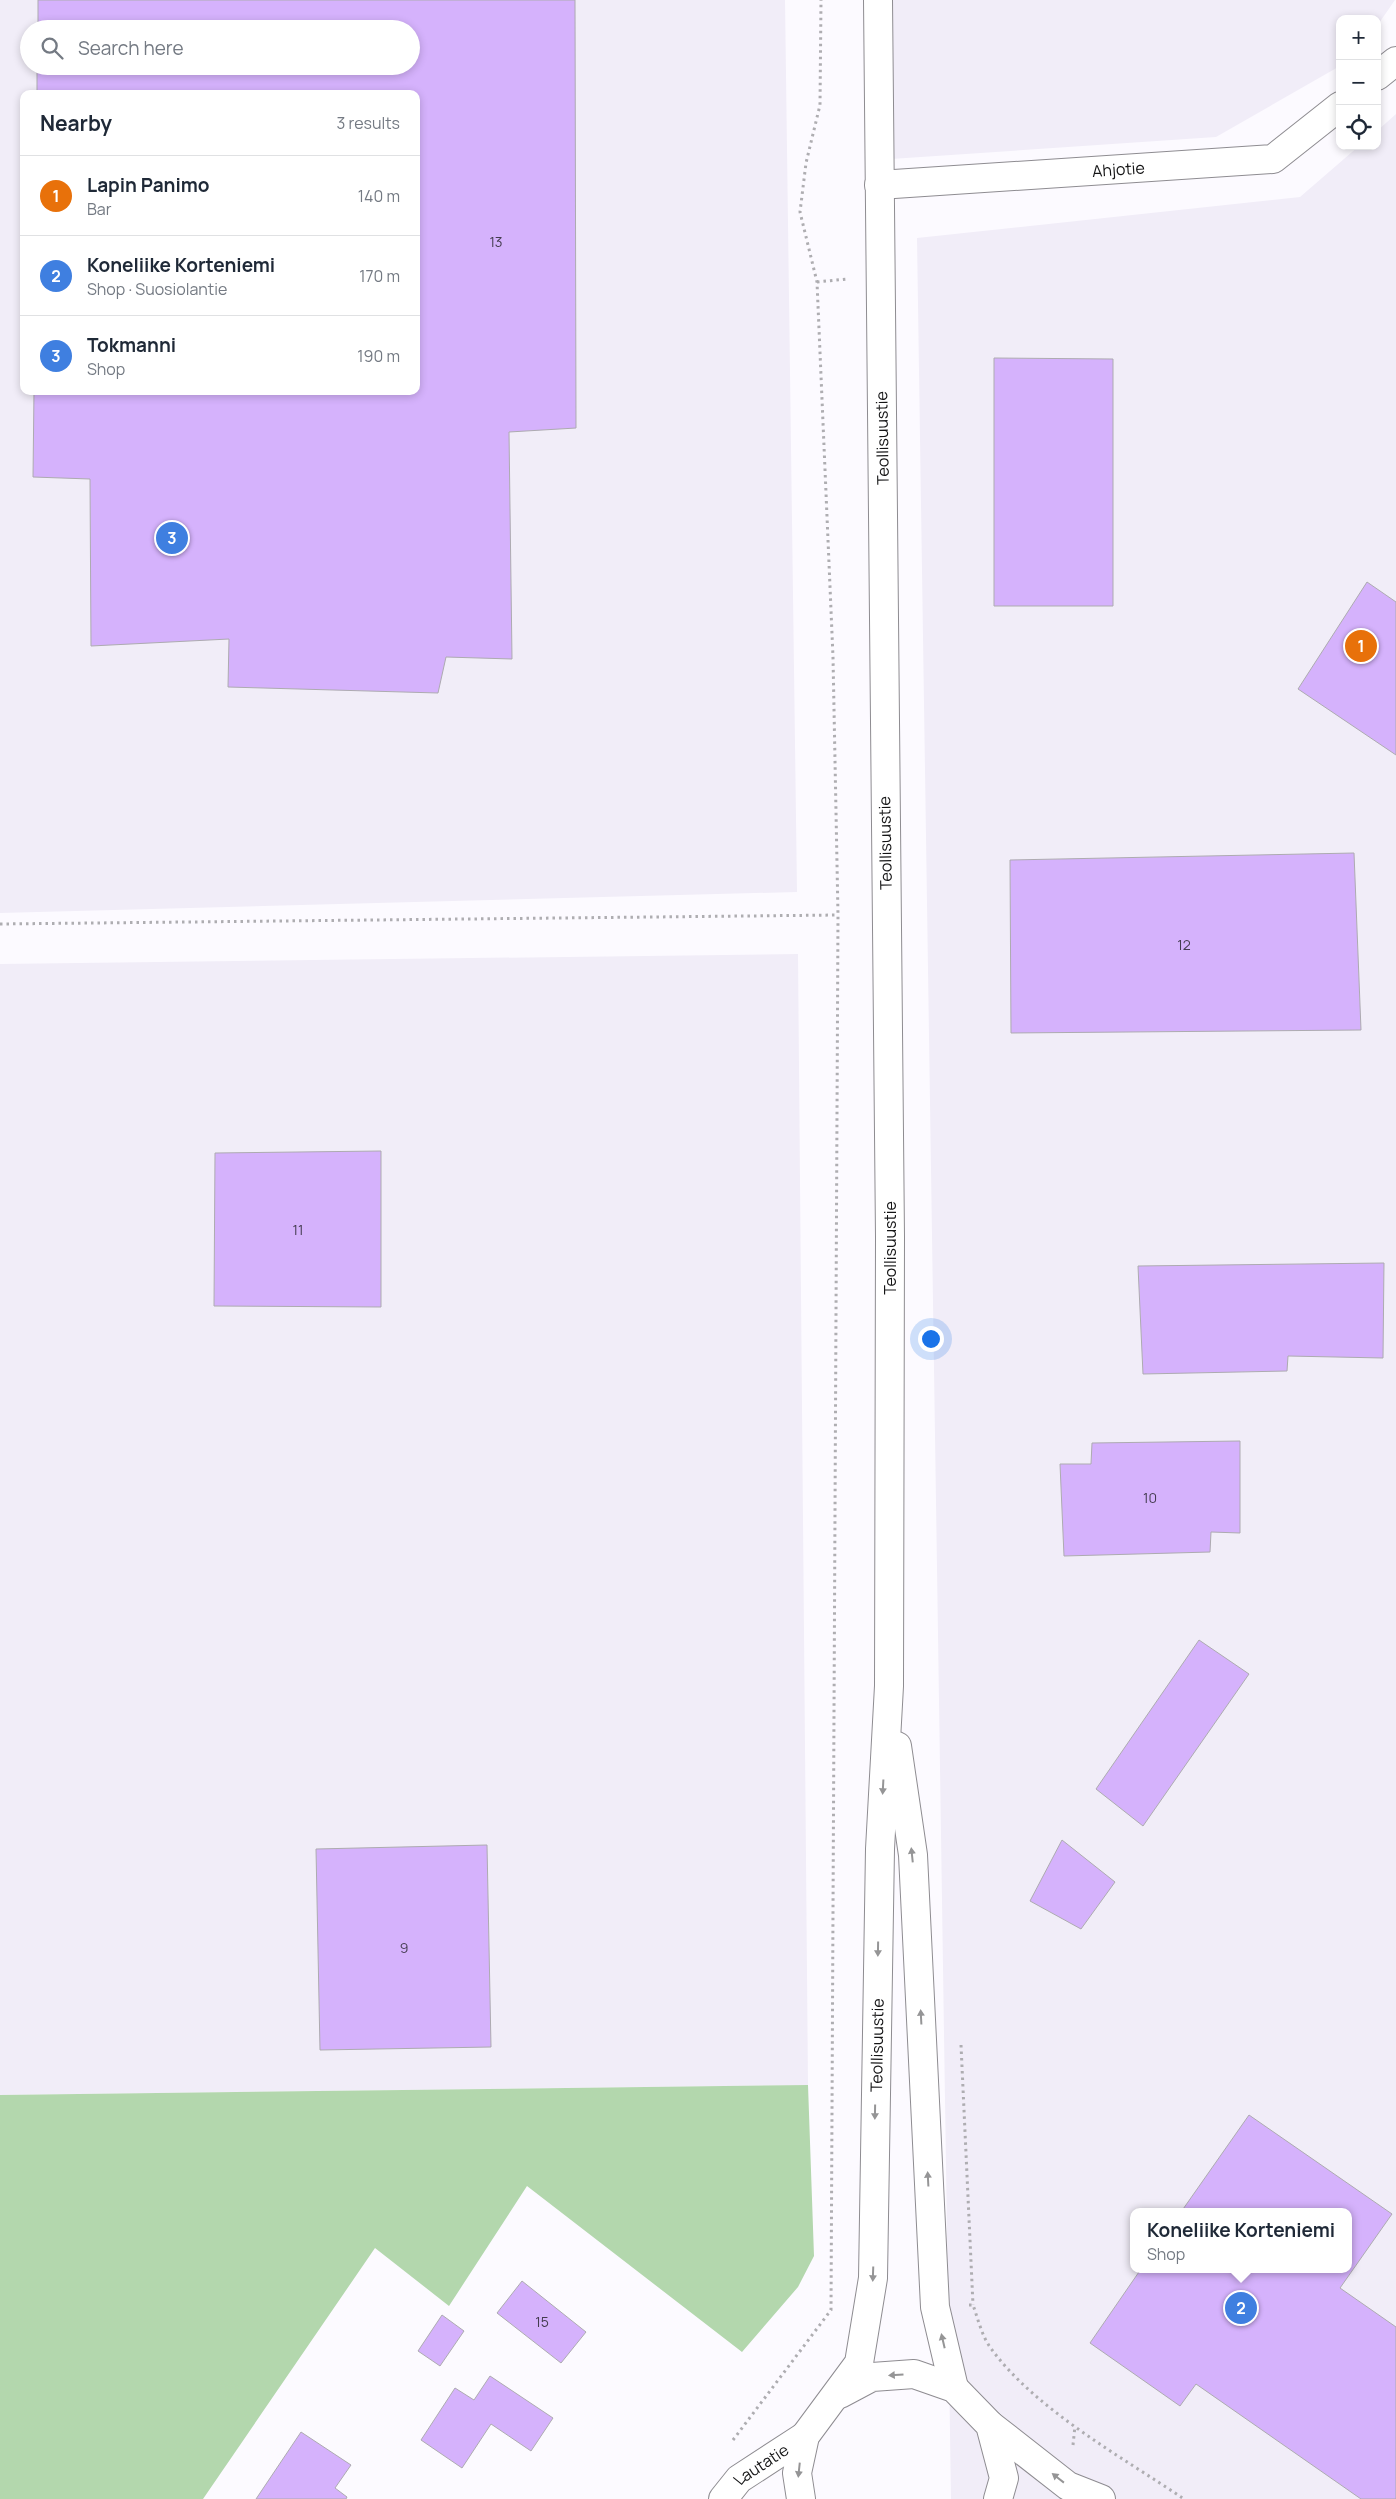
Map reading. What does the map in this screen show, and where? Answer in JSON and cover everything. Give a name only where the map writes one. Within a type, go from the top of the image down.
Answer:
[{"type":"street","name":"Teollisuustie","points":[[806,2436],[859,2363],[869,2308],[873,2268],[880,1849],[889,1686],[890,1237],[878,0]]},
{"type":"street","points":[[1381,73],[1396,62]]},
{"type":"street","name":"Ahjotie","points":[[879,185],[1273,159],[1336,109]]},
{"type":"street","name":"Teollisuustie","points":[[889,1686],[913,1855],[935,2307],[954,2388]]},
{"type":"street","points":[[834,2397],[872,2377],[906,2374],[914,2374],[954,2388],[990,2425],[1068,2486],[1101,2499]]},
{"type":"street","points":[[990,2425],[1004,2478],[998,2499]]},
{"type":"street","points":[[801,2499],[797,2473],[806,2436]]},
{"type":"street","name":"Lautatie","points":[[731,2489],[806,2436]]},
{"type":"path","points":[[731,2489],[733,2440],[831,2310],[838,915],[833,657],[817,282],[800,212],[806,163],[820,105],[821,0]]},
{"type":"path","points":[[0,924],[838,915]]},
{"type":"path","points":[[962,2045],[973,2305],[989,2346],[1012,2373],[1043,2401],[1075,2426],[1184,2499]]},
{"type":"path","points":[[935,2307],[973,2305]]},
{"type":"path","points":[[831,2310],[869,2308]]},
{"type":"shaded area","points":[[0,0],[785,0],[797,892],[0,913]]},
{"type":"shaded area","points":[[891,0],[1395,0],[1381,20],[1381,15],[1336,15],[1336,68],[1216,137],[891,159]]},
{"type":"shaded area","points":[[1396,114],[1396,2499],[951,2499],[917,238],[1300,197],[1354,150],[1381,150],[1381,127]]},
{"type":"shaded area","points":[[798,954],[808,2085],[0,2095],[0,964]]},
{"type":"green space","points":[[808,2085],[814,2256],[798,2287],[742,2352],[527,2186],[449,2306],[375,2248],[203,2499],[0,2499],[0,2095]]},
{"type":"building","points":[[38,0],[575,0],[576,428],[509,432],[512,659],[446,657],[438,693],[228,687],[229,639],[91,646],[90,479],[33,477],[34,395],[420,395],[420,90],[37,90],[37,75],[420,75],[420,20],[38,20]]},
{"type":"building","points":[[994,358],[1113,359],[1113,606],[994,606]]},
{"type":"building","points":[[1367,582],[1396,602],[1396,755],[1298,689]]},
{"type":"building","points":[[1354,853],[1361,1030],[1011,1033],[1010,860]]},
{"type":"building","points":[[381,1151],[381,1307],[214,1306],[215,1153]]},
{"type":"building","points":[[1384,1263],[1383,1358],[1288,1356],[1287,1371],[1143,1374],[1138,1266]]},
{"type":"building","points":[[1240,1441],[1240,1533],[1211,1532],[1210,1552],[1064,1556],[1060,1464],[1091,1464],[1092,1443]]},
{"type":"building","points":[[1199,1640],[1249,1674],[1143,1826],[1096,1789]]},
{"type":"building","points":[[1062,1840],[1115,1882],[1081,1929],[1030,1901]]},
{"type":"building","points":[[487,1845],[491,2047],[320,2050],[316,1849]]},
{"type":"building","points":[[1249,2115],[1392,2214],[1352,2271],[1352,2208],[1184,2208]]},
{"type":"building","points":[[1138,2273],[1351,2273],[1340,2288],[1396,2327],[1396,2499],[1361,2499],[1196,2384],[1180,2406],[1090,2343]]},
{"type":"building","points":[[522,2281],[586,2332],[561,2363],[497,2313]]},
{"type":"building","points":[[442,2315],[464,2331],[440,2366],[418,2351]]},
{"type":"building","points":[[490,2376],[553,2418],[531,2451],[491,2424],[462,2468],[421,2440],[455,2388],[474,2400]]},
{"type":"building","points":[[301,2432],[351,2465],[335,2488],[347,2497],[346,2499],[256,2499]]},
{"type":"place","name":"Tokmanni","points":[[172,538]]},
{"type":"place","name":"Lapin Panimo","points":[[1361,646]]},
{"type":"place","name":"Koneliike Korteniemi","points":[[1241,2308]]}]
